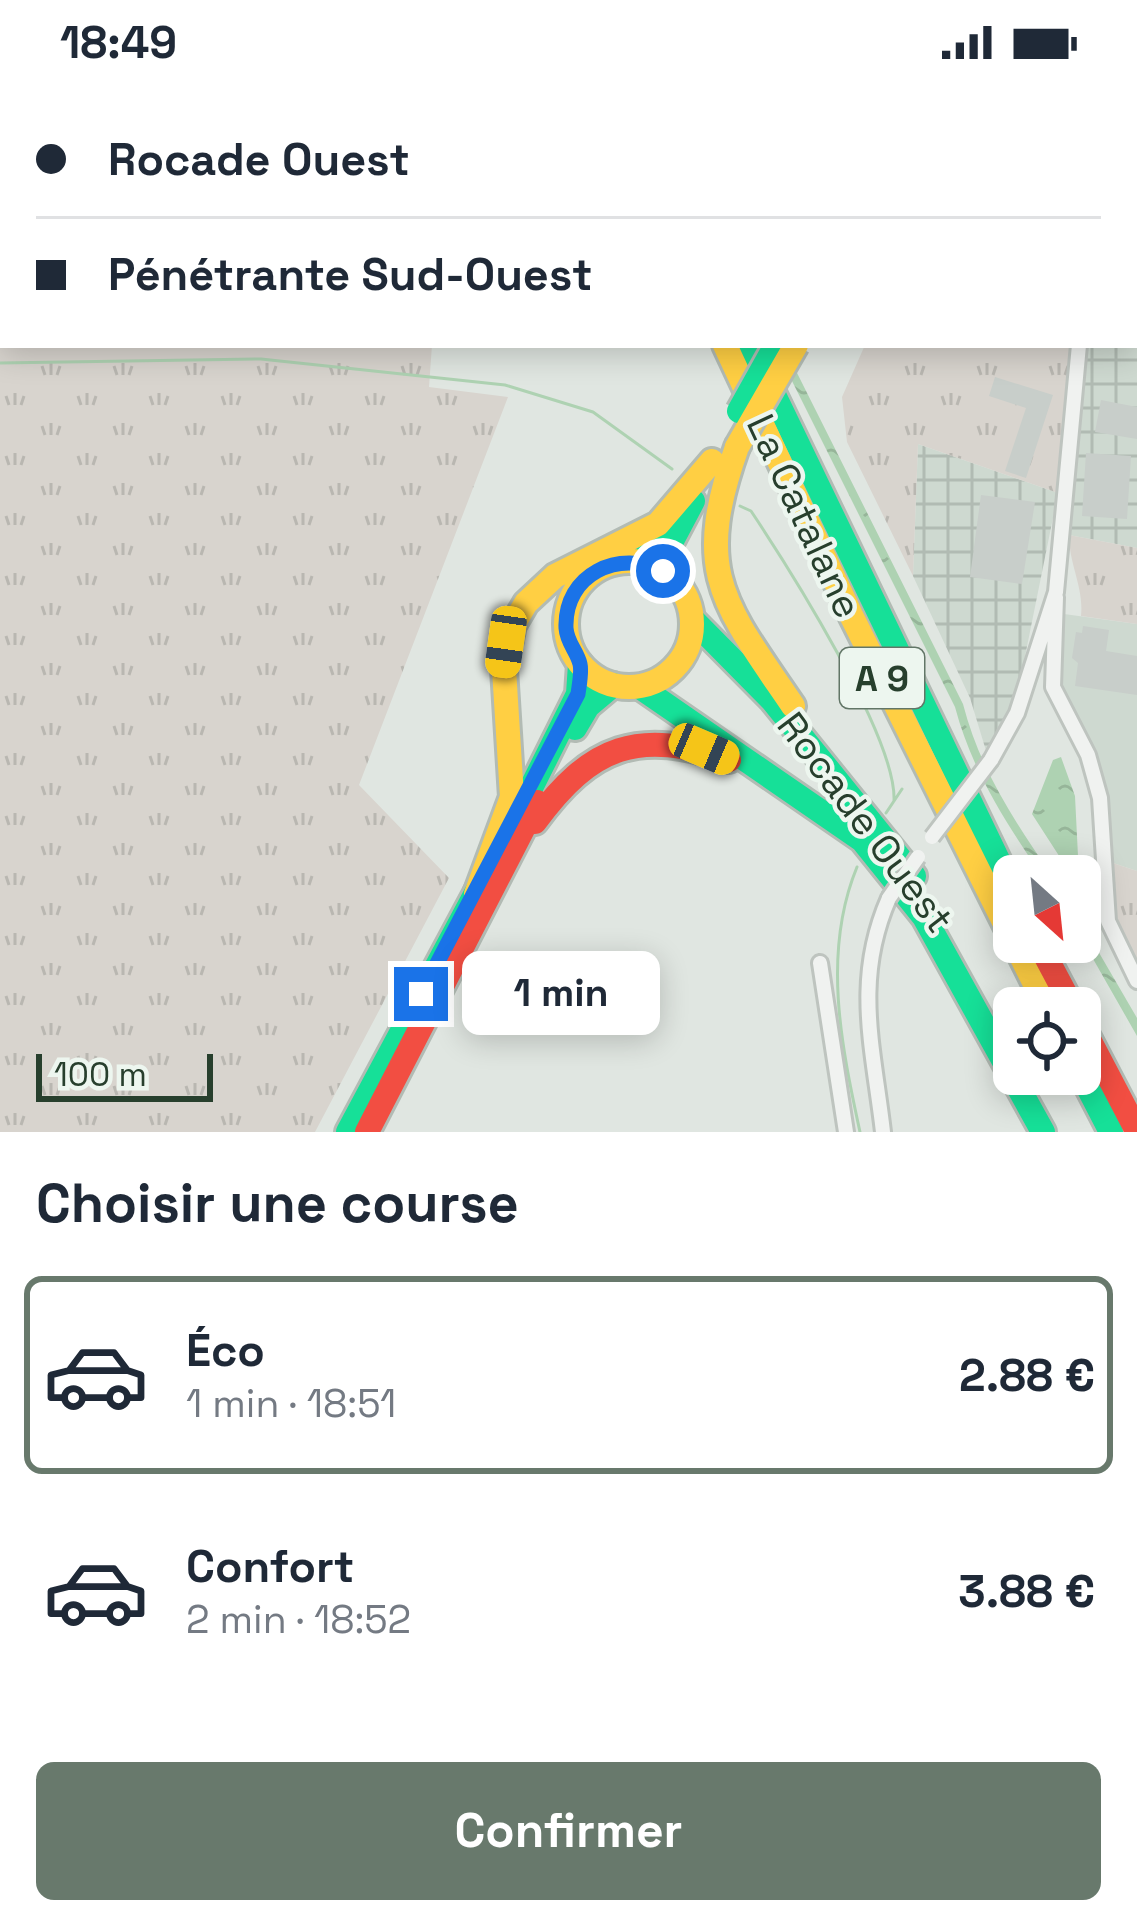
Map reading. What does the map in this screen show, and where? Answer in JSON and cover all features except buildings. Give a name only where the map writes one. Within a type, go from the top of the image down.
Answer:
[{"type":"highway","name":"La Catalane","points":[[726,348],[851,615],[1037,987]]},
{"type":"highway","name":"La Catalane","points":[[751,348],[996,855]]},
{"type":"highway","points":[[682,588],[679,550],[775,348]]},
{"type":"highway","points":[[476,895],[512,800],[514,779],[502,678],[513,625],[540,587],[561,570],[658,524],[733,438],[794,348]]},
{"type":"highway","points":[[733,438],[709,530],[717,580],[858,805]]},
{"type":"highway","points":[[348,1132],[578,694],[580,664],[566,626],[571,599],[598,569],[638,562],[673,539],[712,461]]},
{"type":"highway","points":[[638,562],[663,571],[682,588]]},
{"type":"highway","name":"Rocade Ouest","points":[[682,588],[692,620],[772,700],[938,909],[993,1006]]},
{"type":"highway","points":[[640,687],[679,663],[690,643],[692,620]]},
{"type":"highway","name":"Rocade Ouest","points":[[580,664],[613,685],[640,687],[782,781],[841,822],[886,867],[960,976],[1042,1132]]},
{"type":"highway","points":[[367,1132],[513,858],[566,742],[588,706],[613,685]]},
{"type":"highway","points":[[513,858],[565,782],[618,746],[677,742],[782,781]]},
{"type":"highway","points":[[1101,1062],[1137,1131]]},
{"type":"highway","points":[[1041,1095],[1061,1132]]},
{"type":"highway","points":[[1092,1095],[1111,1132]]},
{"type":"street","points":[[1079,348],[1056,592],[1053,687],[1094,776],[1108,921],[1137,981]]},
{"type":"street","points":[[883,1132],[864,988],[871,940],[889,898],[991,760],[1016,713],[1056,592]]},
{"type":"street","points":[[820,964],[846,1132]]},
{"type":"shaded area","points":[[1085,348],[1137,348],[1137,548],[1069,535]]},
{"type":"shaded area","points":[[918,444],[1058,493],[1018,691],[987,754],[970,698],[913,576]]},
{"type":"shaded area","points":[[1064,614],[1137,624],[1137,871],[1113,863],[1097,751],[1061,692]]},
{"type":"green space","points":[[0,348],[432,348],[429,387],[508,397],[359,785],[449,878],[315,1132],[0,1132]]},
{"type":"green space","points":[[864,348],[1075,348],[1058,493],[918,444],[913,576],[847,442],[842,397]]},
{"type":"green space","points":[[1069,535],[1137,548],[1137,624],[1081,616]]},
{"type":"green space","points":[[1113,863],[1137,871],[1137,965],[1114,911]]},
{"type":"water","points":[[776,348],[785,348],[963,704],[1000,794],[1038,855],[1028,855],[1015,835],[971,753],[955,707]]},
{"type":"water","points":[[1061,757],[1075,796],[1078,855],[1058,855],[1032,814],[1053,760]]},
{"type":"water","points":[[1101,956],[1137,1018],[1137,1036],[1095,963],[1101,963]]},
{"type":"waterway","points":[[0,363],[261,359],[505,385],[593,412],[672,469]]},
{"type":"waterway","points":[[740,506],[751,511],[838,654],[878,737],[894,801]]},
{"type":"waterway","points":[[886,813],[902,789]]},
{"type":"waterway","points":[[857,867],[840,932],[838,998],[860,1132]]},
{"type":"traffic: fast","points":[[751,348],[996,855]]},
{"type":"traffic: fast","points":[[739,411],[774,348]]},
{"type":"traffic: fast","points":[[638,562],[673,539],[693,501]]},
{"type":"traffic: fast","points":[[693,620],[772,700],[914,876]]},
{"type":"traffic: fast","points":[[516,818],[578,694],[580,664]]},
{"type":"traffic: fast","points":[[575,728],[588,706],[613,685]]},
{"type":"traffic: fast","points":[[640,687],[862,840],[924,917],[1043,1132]]},
{"type":"traffic: fast","points":[[348,1132],[483,880]]},
{"type":"traffic: fast","points":[[1092,1095],[1111,1132]]},
{"type":"traffic: slow","points":[[726,348],[851,615],[1037,987]]},
{"type":"traffic: slow","points":[[737,447],[794,348]]},
{"type":"traffic: slow","points":[[737,447],[717,526],[716,557],[722,585],[748,640],[793,706]]},
{"type":"traffic: slow","points":[[476,894],[512,797],[504,669],[513,625],[526,603],[555,576],[658,524],[712,461]]},
{"type":"traffic: slow","points":[[629,561],[653,566],[674,579],[687,600],[692,624],[687,648],[674,669],[653,682],[629,687],[605,682],[584,669],[571,648],[566,624],[571,600],[584,579],[605,566],[629,561]]},
{"type":"traffic: jam","points":[[535,822],[576,775],[619,750],[669,745],[729,760]]},
{"type":"traffic: jam","points":[[367,1132],[537,802]]},
{"type":"traffic: jam","points":[[1049,963],[1062,987]]},
{"type":"traffic: jam","points":[[1101,1062],[1137,1131]]},
{"type":"route","points":[[421,994],[578,694],[580,664],[566,626],[571,599],[587,577],[611,564],[638,562],[663,571]]}]
